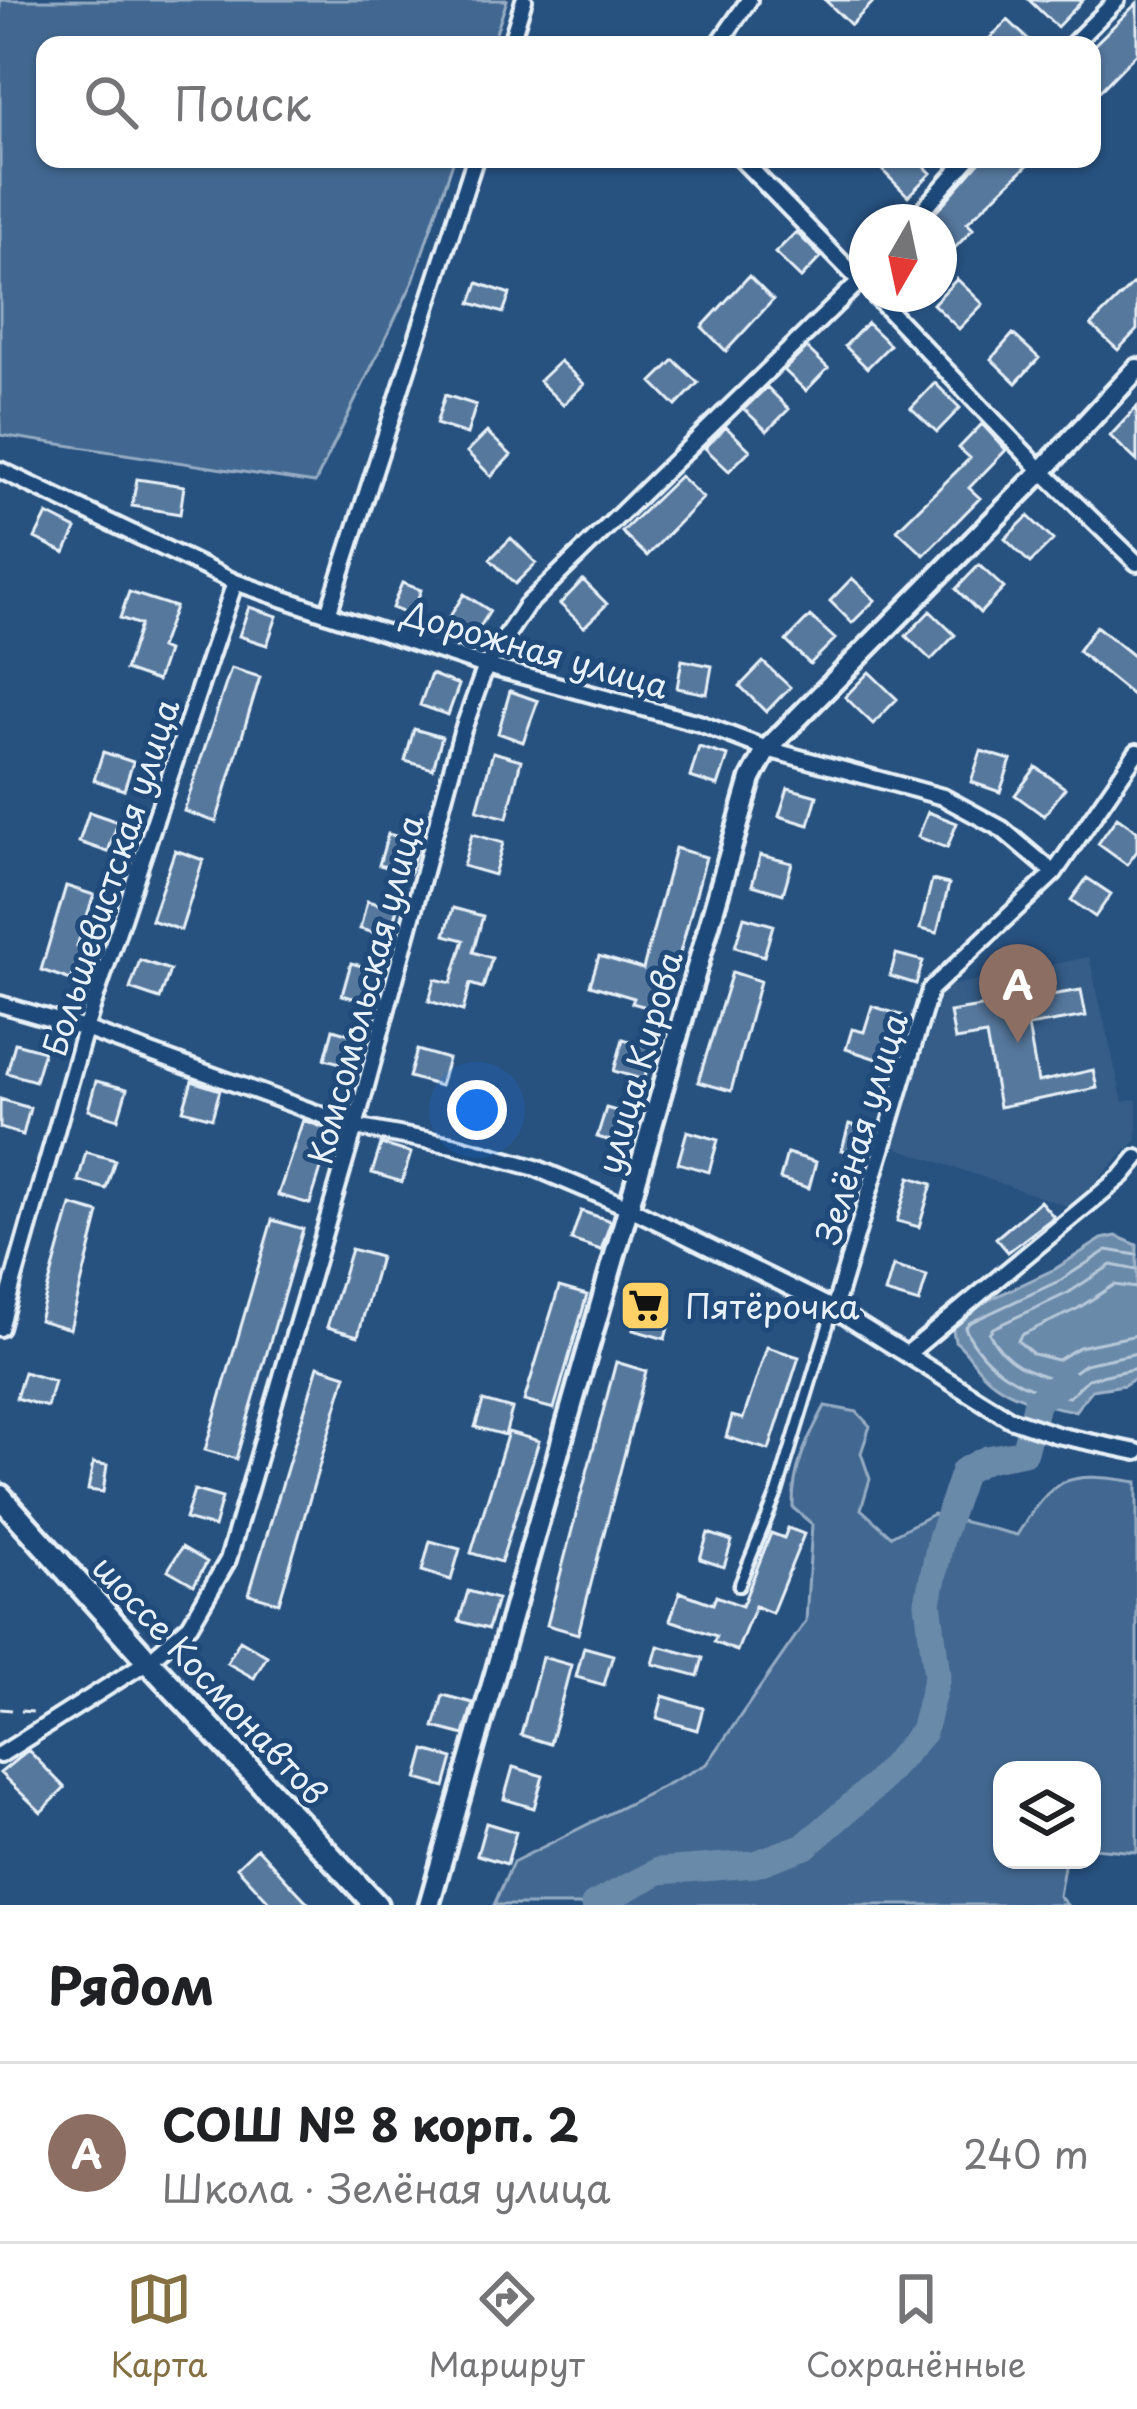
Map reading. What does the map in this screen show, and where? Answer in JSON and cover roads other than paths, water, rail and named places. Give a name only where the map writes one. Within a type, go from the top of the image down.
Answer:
[{"type":"main road","name":"шоссе Космонавтов","points":[[0,1496],[376,1905]]},
{"type":"street","points":[[513,36],[524,0]]},
{"type":"street","points":[[724,36],[749,0]]},
{"type":"street","points":[[1081,36],[1117,0]]},
{"type":"street","points":[[328,614],[472,168]]},
{"type":"street","points":[[749,168],[849,265]]},
{"type":"street","points":[[928,204],[960,168]]},
{"type":"street","name":"Комсомольская улица","points":[[0,1755],[148,1661],[190,1625],[228,1560],[356,1127],[461,735],[486,665],[526,606],[849,296]]},
{"type":"street","points":[[890,312],[1137,563]]},
{"type":"street","name":"улица Кирова","points":[[429,1905],[751,778],[767,749],[1137,369]]},
{"type":"street","name":"Дорожная улица","points":[[0,470],[236,582],[328,614],[486,665],[699,723],[767,749],[943,796],[1002,829],[1054,873]]},
{"type":"street","name":"Большевистская улица","points":[[0,1328],[86,1029],[236,582]]},
{"type":"street","name":"Зелёная улица","points":[[834,1309],[930,990],[1054,873],[1137,752]]},
{"type":"street","points":[[0,1004],[86,1029],[356,1127],[453,1145],[536,1168],[628,1207],[834,1309],[1010,1419],[1057,1435],[1137,1452]]},
{"type":"street","points":[[908,1354],[1123,1175],[1137,1158]]},
{"type":"lane","points":[[740,1586],[777,1493],[834,1309]]},
{"type":"water","points":[[1116,1236],[1137,1245],[1137,1377],[1124,1385],[1092,1390],[1075,1411],[1062,1409],[1000,1387],[955,1341],[952,1325],[957,1315]]},
{"type":"waterway","points":[[594,1905],[659,1871],[755,1864],[805,1846],[875,1786],[923,1732],[937,1676],[928,1602],[941,1538],[964,1471],[987,1459],[1024,1452],[1037,1401],[1064,1381]]},
{"type":"place","name":"СОШ № 8 корп. 2","points":[[1018,1043]]},
{"type":"place","name":"Пятёрочка","points":[[646,1305]]}]
